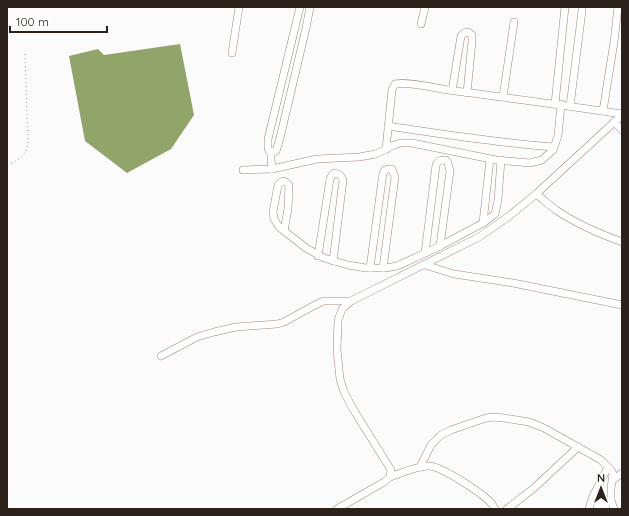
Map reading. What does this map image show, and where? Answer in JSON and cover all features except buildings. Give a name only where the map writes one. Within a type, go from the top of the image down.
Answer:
[{"type":"street","points":[[232,53],[239,7]]},
{"type":"street","points":[[272,169],[271,152],[268,148],[268,139],[300,7]]},
{"type":"street","points":[[271,152],[276,150],[280,138],[310,7]]},
{"type":"street","points":[[421,24],[425,7]]},
{"type":"street","points":[[243,170],[272,169],[317,159],[359,157],[376,154],[401,143],[412,143],[490,159],[530,163],[542,160],[553,150],[558,136],[558,104],[565,7]]},
{"type":"street","points":[[570,106],[582,7]]},
{"type":"street","points":[[603,111],[618,7]]},
{"type":"street","points":[[503,97],[514,22]]},
{"type":"street","points":[[452,91],[461,36],[468,32],[472,35],[472,42],[467,93]]},
{"type":"street","points":[[386,149],[392,90],[394,84],[401,82],[452,91],[558,104],[622,114]]},
{"type":"street","points":[[390,476],[391,470],[352,409],[340,379],[337,350],[338,320],[342,309],[351,301],[479,237],[508,217],[536,194],[622,114]]},
{"type":"street","points":[[614,122],[622,130]]},
{"type":"street","points":[[388,126],[470,138],[554,147]]},
{"type":"street","points":[[483,223],[490,159]]},
{"type":"street","points":[[425,254],[436,165],[438,161],[446,160],[450,171],[440,246]]},
{"type":"street","points":[[284,231],[290,185],[283,181],[278,185],[273,212],[274,219],[284,231],[306,248],[318,256],[348,265],[370,268],[397,266],[425,254],[483,223],[495,214],[498,200],[501,160]]},
{"type":"street","points":[[370,268],[383,173],[385,170],[392,169],[395,177],[383,268]]},
{"type":"street","points":[[318,256],[330,179],[334,173],[341,176],[343,180],[333,261]]},
{"type":"street","points":[[536,194],[556,210],[586,226],[622,242]]},
{"type":"street","points":[[425,265],[454,274],[513,283],[622,305]]},
{"type":"street","points":[[161,356],[197,337],[214,332],[236,327],[277,324],[284,322],[324,301],[351,301]]},
{"type":"street","points":[[420,467],[431,445],[441,435],[451,430],[486,418],[504,418],[529,422],[536,424],[601,460],[611,470],[613,474],[610,494],[614,509]]},
{"type":"street","points":[[507,509],[534,488],[578,447]]},
{"type":"street","points":[[337,509],[384,482],[390,476],[420,467],[430,466],[436,467],[464,482],[491,503],[495,509]]},
{"type":"street","points":[[589,509],[593,496],[608,467]]},
{"type":"street","points":[[612,480],[622,473]]},
{"type":"path","points":[[7,164],[21,158],[27,152],[25,51]]},
{"type":"shaded area","points":[[180,44],[194,115],[171,149],[127,173],[85,141],[69,56],[98,49],[104,55]]}]
